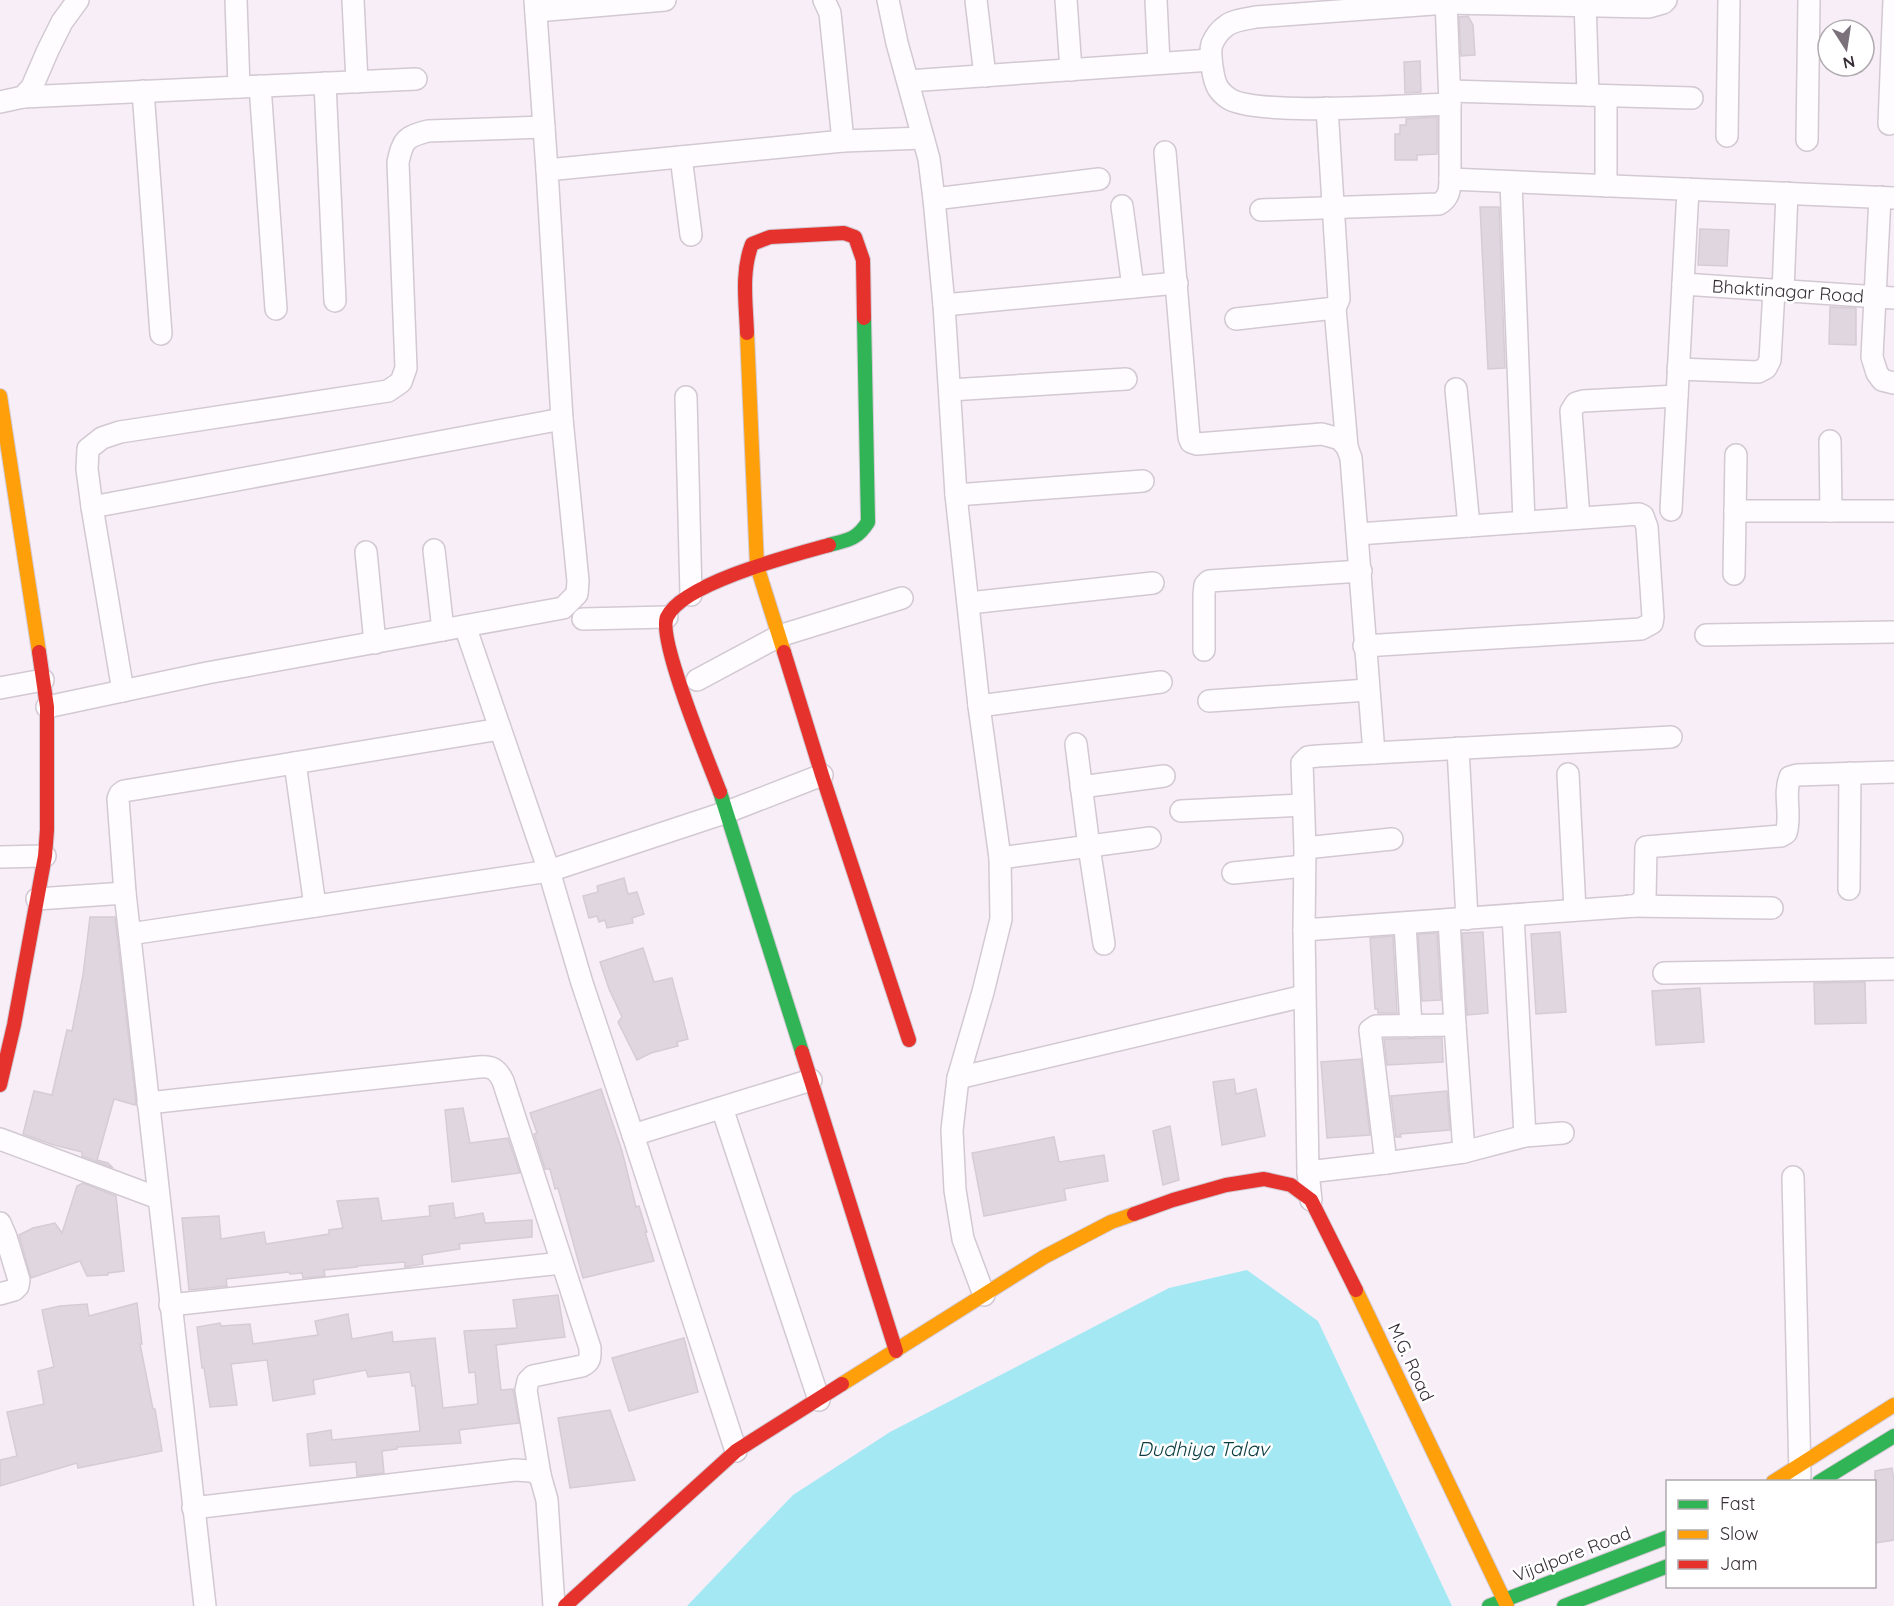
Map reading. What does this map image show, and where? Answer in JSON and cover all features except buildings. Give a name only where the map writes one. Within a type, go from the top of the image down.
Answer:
[{"type":"main road","points":[[896,1352],[727,812],[671,659],[667,634],[667,616],[676,604],[691,595],[757,566],[852,539],[862,532],[868,522],[863,260],[855,237],[844,232],[770,237],[752,244],[747,257],[745,273],[757,566],[822,775],[909,1040]]},
{"type":"main road","points":[[0,396],[47,707],[45,856],[7,1025],[0,1084]]},
{"type":"main road","name":"M.G. Road","points":[[565,1606],[736,1451],[1044,1257],[1111,1222],[1173,1200],[1226,1185],[1264,1179],[1292,1185],[1309,1210],[1379,1335],[1505,1603]]},
{"type":"main road","points":[[1245,1182],[1280,1194],[1288,1200]]},
{"type":"main road","points":[[1309,1210],[1377,1365]]},
{"type":"main road","points":[[1779,1480],[1800,1473],[1894,1405]]},
{"type":"main road","points":[[1823,1480],[1894,1436]]},
{"type":"main road","name":"Vijalpore Road","points":[[1487,1602],[1505,1603],[1666,1538]]},
{"type":"main road","points":[[1564,1606],[1666,1567]]},
{"type":"street","points":[[23,97],[32,87],[62,22],[78,0]]},
{"type":"street","points":[[236,0],[249,86],[276,309]]},
{"type":"street","points":[[353,0],[357,82]]},
{"type":"street","points":[[47,707],[207,673],[563,608],[577,594],[578,581],[562,419],[536,6],[664,0]]},
{"type":"street","points":[[824,0],[830,13],[843,141]]},
{"type":"street","points":[[888,0],[897,43],[929,159],[944,305],[956,495],[979,706],[1000,858],[1001,919],[958,1078],[952,1130],[955,1190],[963,1239],[984,1295]]},
{"type":"street","points":[[976,0],[985,76]]},
{"type":"street","points":[[1066,0],[1071,69]]},
{"type":"street","points":[[1156,0],[1159,63]]},
{"type":"street","points":[[1666,0],[1649,7],[1585,3],[1446,2],[1256,8],[1228,23],[1218,33],[1212,45],[1211,60],[1218,88],[1229,99],[1253,106],[1327,108],[1450,97],[1597,95],[1692,98]]},
{"type":"street","points":[[1727,136],[1729,0]]},
{"type":"street","points":[[1807,140],[1809,0]]},
{"type":"street","points":[[1888,124],[1894,0]]},
{"type":"street","points":[[1261,210],[1439,204],[1445,200],[1450,190],[1450,97],[1446,2]]},
{"type":"street","points":[[1585,3],[1606,186]]},
{"type":"street","points":[[908,81],[1211,60]]},
{"type":"street","points":[[0,102],[23,97],[416,79]]},
{"type":"street","points":[[325,83],[334,301]]},
{"type":"street","points":[[143,91],[161,333]]},
{"type":"street","points":[[1327,108],[1339,299],[1335,308],[1347,447],[1353,477],[1358,534],[1364,646],[1374,753]]},
{"type":"street","points":[[123,691],[92,507],[87,469],[88,449],[102,438],[120,432],[388,391],[401,382],[406,368],[398,162],[402,145],[412,135],[428,131],[544,127]]},
{"type":"street","points":[[548,170],[843,141],[923,138]]},
{"type":"street","points":[[1165,152],[1191,442],[1197,444],[1322,434],[1340,439],[1347,447]]},
{"type":"street","points":[[681,157],[691,235]]},
{"type":"street","points":[[934,199],[1099,179]]},
{"type":"street","points":[[1450,179],[1887,198],[1885,298],[1872,357],[1876,373],[1882,380],[1894,383]]},
{"type":"street","points":[[1511,182],[1524,522]]},
{"type":"street","points":[[1671,510],[1688,189]]},
{"type":"street","points":[[1678,369],[1758,372],[1766,368],[1770,360],[1787,193]]},
{"type":"street","points":[[1122,206],[1133,287]]},
{"type":"street","points":[[944,305],[1177,283]]},
{"type":"street","name":"Bhaktinagar Road","points":[[1683,284],[1885,298]]},
{"type":"street","points":[[1236,319],[1335,308]]},
{"type":"street","points":[[950,390],[1126,379]]},
{"type":"street","points":[[1456,389],[1469,526]]},
{"type":"street","points":[[1579,518],[1571,411],[1576,403],[1677,396]]},
{"type":"street","points":[[686,397],[691,595]]},
{"type":"street","points":[[92,507],[562,419]]},
{"type":"street","points":[[1830,441],[1831,511]]},
{"type":"street","points":[[1734,574],[1736,455]]},
{"type":"street","points":[[956,495],[1143,481]]},
{"type":"street","points":[[1735,511],[1894,511]]},
{"type":"street","points":[[1358,534],[1639,514],[1643,516],[1647,527],[1653,617],[1652,623],[1641,629],[1364,646]]},
{"type":"street","points":[[434,550],[442,630]]},
{"type":"street","points":[[366,552],[375,643]]},
{"type":"street","points":[[1204,650],[1204,594],[1205,585],[1209,581],[1361,571]]},
{"type":"street","points":[[969,603],[1153,583]]},
{"type":"street","points":[[697,680],[779,636],[902,598]]},
{"type":"street","points":[[583,619],[667,616]]},
{"type":"street","points":[[465,626],[549,871],[582,984],[736,1451]]},
{"type":"street","points":[[1706,635],[1894,632]]},
{"type":"street","points":[[0,688],[43,680]]},
{"type":"street","points":[[979,706],[1161,682]]},
{"type":"street","points":[[1209,701],[1368,690]]},
{"type":"street","points":[[205,1606],[125,893],[118,800],[120,794],[124,791],[501,729]]},
{"type":"street","points":[[1309,1210],[1302,763],[1308,757],[1671,737]]},
{"type":"street","points":[[1076,744],[1104,944]]},
{"type":"street","points":[[1458,748],[1458,919],[1455,1025],[1464,1152]]},
{"type":"street","points":[[295,763],[315,906]]},
{"type":"street","points":[[1304,930],[1635,906],[1645,899],[1646,847],[1781,836],[1786,833],[1788,826],[1787,785],[1790,777],[1894,772]]},
{"type":"street","points":[[1849,889],[1850,773]]},
{"type":"street","points":[[1568,774],[1575,910]]},
{"type":"street","points":[[130,934],[549,871],[727,812],[822,775]]},
{"type":"street","points":[[1081,787],[1164,776]]},
{"type":"street","points":[[1181,811],[1303,805]]},
{"type":"street","points":[[1000,858],[1150,838]]},
{"type":"street","points":[[1233,873],[1392,839]]},
{"type":"street","points":[[0,857],[45,856]]},
{"type":"street","points":[[37,899],[125,893]]},
{"type":"street","points":[[1628,906],[1772,908]]},
{"type":"street","points":[[1514,915],[1525,1136]]},
{"type":"street","points":[[1405,924],[1411,1026]]},
{"type":"street","points":[[1664,973],[1894,969]]},
{"type":"street","points":[[958,1078],[1304,996]]},
{"type":"street","points":[[1386,1163],[1370,1030],[1373,1026],[1455,1025]]},
{"type":"street","points":[[148,1103],[491,1066],[498,1071],[590,1348],[590,1358],[587,1364],[533,1376],[528,1381],[526,1390],[540,1475],[547,1500],[554,1606]]},
{"type":"street","points":[[633,1135],[811,1080]]},
{"type":"street","points":[[722,1108],[819,1400]]},
{"type":"street","points":[[1308,1172],[1464,1152],[1525,1136],[1563,1133]]},
{"type":"street","points":[[0,1139],[158,1198]]},
{"type":"street","points":[[1793,1177],[1800,1473]]},
{"type":"street","points":[[0,1223],[19,1280],[14,1290],[0,1294]]},
{"type":"street","points":[[170,1305],[562,1263]]},
{"type":"street","points":[[193,1508],[515,1470],[531,1470],[540,1475]]},
{"type":"water","name":"Dudhiya Talav","points":[[1247,1270],[1318,1321],[1452,1606],[687,1606],[793,1495],[890,1432],[1169,1288]]},
{"type":"traffic: fast","points":[[829,545],[856,536],[868,522],[864,318]]},
{"type":"traffic: fast","points":[[720,792],[802,1052]]},
{"type":"traffic: fast","points":[[1822,1480],[1894,1436]]},
{"type":"traffic: fast","points":[[1489,1606],[1666,1538]]},
{"type":"traffic: fast","points":[[1564,1606],[1666,1567]]},
{"type":"traffic: slow","points":[[747,333],[757,566],[784,652]]},
{"type":"traffic: slow","points":[[0,396],[39,652]]},
{"type":"traffic: slow","points":[[842,1384],[1044,1257],[1111,1222],[1134,1214]]},
{"type":"traffic: slow","points":[[1356,1290],[1507,1606]]},
{"type":"traffic: slow","points":[[1776,1480],[1894,1405]]},
{"type":"traffic: jam","points":[[747,333],[746,266],[752,244],[770,237],[844,233],[855,237],[863,260],[864,318]]},
{"type":"traffic: jam","points":[[720,792],[676,674],[666,629],[667,617],[677,605],[716,582],[766,563],[829,545]]},
{"type":"traffic: jam","points":[[0,1085],[14,1025],[45,856],[47,707],[39,652]]},
{"type":"traffic: jam","points":[[784,652],[909,1040]]},
{"type":"traffic: jam","points":[[802,1052],[896,1351]]},
{"type":"traffic: jam","points":[[1134,1214],[1226,1185],[1264,1179],[1291,1185],[1311,1200],[1356,1290]]},
{"type":"traffic: jam","points":[[565,1606],[736,1451],[842,1384]]}]
